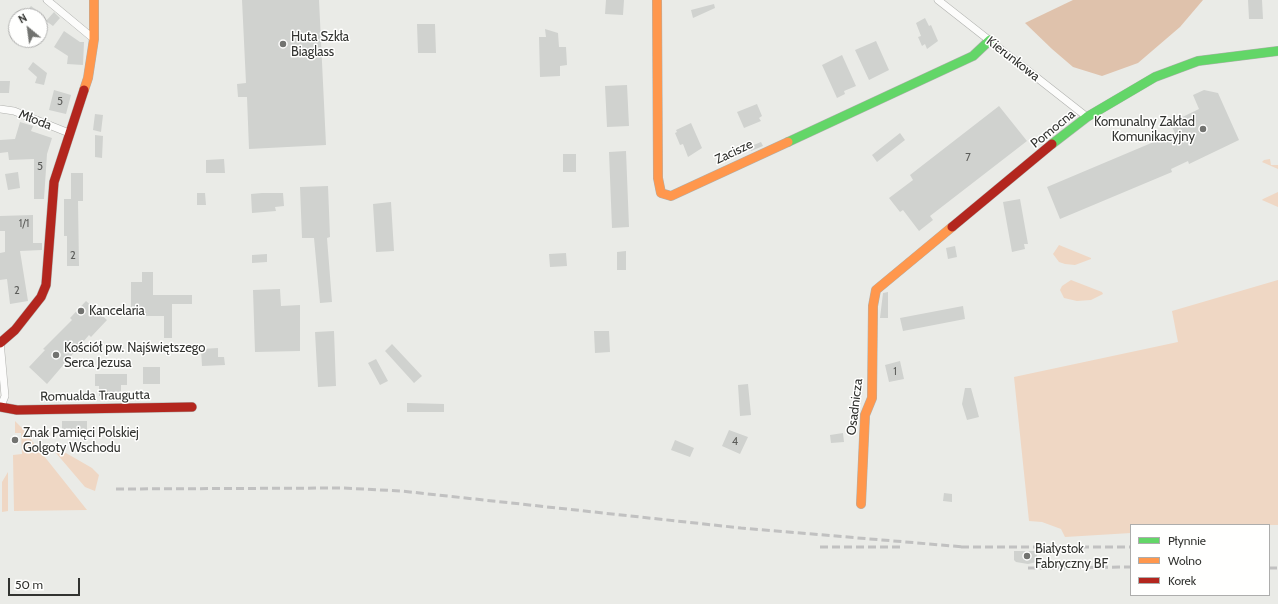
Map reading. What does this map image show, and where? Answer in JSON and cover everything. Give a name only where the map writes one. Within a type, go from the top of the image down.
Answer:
[{"type":"street","points":[[47,0],[94,39]]},
{"type":"street","points":[[0,407],[5,396],[0,342],[15,330],[44,290],[48,265],[54,182],[88,78],[94,39],[94,0]]},
{"type":"street","name":"Zacisze","points":[[657,0],[658,178],[661,193],[671,196],[973,56],[990,40]]},
{"type":"street","name":"Kierunkowa","points":[[938,0],[1087,117]]},
{"type":"street","name":"Pomocna","points":[[876,290],[884,281],[1034,160],[1060,137],[1087,117],[1154,77],[1177,68],[1219,57],[1278,51]]},
{"type":"street","name":"Młoda","points":[[0,109],[14,111],[69,133]]},
{"type":"street","name":"Osadnicza","points":[[861,504],[865,415],[872,398],[872,313],[876,290]]},
{"type":"street","name":"Romualda Traugutta","points":[[0,407],[17,410],[192,407]]},
{"type":"shaded area","points":[[1073,0],[1203,0],[1180,27],[1138,63],[1102,76],[1073,67],[1025,23]]},
{"type":"shaded area","points":[[1270,159],[1271,165],[1278,165],[1278,169],[1262,162]]},
{"type":"shaded area","points":[[1278,192],[1278,207],[1262,200],[1263,199]]},
{"type":"shaded area","points":[[1059,245],[1091,259],[1075,265],[1059,262],[1053,254]]},
{"type":"shaded area","points":[[1071,280],[1102,292],[1103,294],[1091,300],[1077,301],[1064,298],[1060,290],[1062,286]]},
{"type":"shaded area","points":[[1278,280],[1278,525],[1130,524],[1130,533],[1065,537],[1061,529],[1042,522],[1029,521],[1014,377],[1178,342],[1172,311]]},
{"type":"shaded area","points":[[15,421],[87,510],[14,511],[13,455],[22,454],[21,433],[15,433]]},
{"type":"shaded area","points":[[56,453],[66,453],[92,468],[99,475],[95,491],[85,487]]},
{"type":"shaded area","points":[[8,472],[8,511],[2,512],[2,482]]},
{"type":"building","name":"Huta Szkła Biaglass","points":[[242,0],[319,0],[326,145],[249,149],[247,97],[238,97],[237,84],[246,83]]},
{"type":"building","points":[[606,0],[624,0],[623,15],[605,14]]},
{"type":"building","points":[[1248,0],[1262,0],[1263,19],[1249,19]]},
{"type":"building","points":[[714,4],[715,8],[693,18],[691,10]]},
{"type":"building","points":[[54,12],[60,18],[53,26],[48,22],[48,19]]},
{"type":"building","points":[[925,18],[929,26],[931,25],[938,41],[927,49],[925,44],[922,46],[918,37],[921,36],[916,23]]},
{"type":"building","points":[[417,24],[435,24],[436,53],[418,53]]},
{"type":"building","points":[[545,29],[558,33],[559,47],[566,47],[567,65],[560,66],[560,76],[540,77],[539,37],[546,37]]},
{"type":"building","points":[[64,31],[80,42],[84,42],[83,65],[67,64],[68,56],[54,47]]},
{"type":"building","points":[[876,41],[889,70],[869,80],[855,50]]},
{"type":"building","points":[[842,55],[856,86],[844,91],[845,94],[837,98],[822,65]]},
{"type":"building","points":[[33,62],[47,73],[44,85],[35,83],[37,77],[28,69]]},
{"type":"building","points":[[0,81],[10,81],[9,93],[0,93]]},
{"type":"building","points":[[627,85],[629,126],[607,127],[605,86]]},
{"type":"building","points":[[54,90],[71,95],[66,114],[49,110]]},
{"type":"building","points":[[1204,90],[1218,93],[1239,140],[1189,164],[1188,161],[1171,169],[1172,172],[1060,219],[1047,187],[1175,133],[1170,123],[1199,109],[1193,95]]},
{"type":"building","points":[[757,104],[762,116],[759,118],[761,121],[744,128],[737,112]]},
{"type":"building","points":[[999,106],[1027,141],[930,216],[933,220],[919,231],[903,210],[900,212],[889,198],[913,180],[910,175]]},
{"type":"building","points":[[95,114],[103,115],[101,132],[93,130]]},
{"type":"building","points":[[20,122],[33,126],[31,131],[52,138],[47,154],[44,199],[34,199],[34,159],[9,160],[8,152],[0,153],[0,140],[15,139]]},
{"type":"building","points":[[691,123],[702,148],[688,157],[683,144],[680,145],[675,133],[677,132],[676,130]]},
{"type":"building","points":[[900,133],[905,140],[877,162],[872,155]]},
{"type":"building","points":[[95,135],[103,136],[102,158],[95,157]]},
{"type":"building","points":[[761,142],[763,146],[751,151],[749,147]]},
{"type":"building","points":[[626,151],[629,227],[612,228],[609,152]]},
{"type":"building","points":[[563,154],[576,154],[576,172],[563,172]]},
{"type":"building","points":[[224,159],[225,173],[206,173],[206,160]]},
{"type":"building","points":[[18,172],[20,188],[8,190],[5,174]]},
{"type":"building","points":[[71,173],[83,173],[83,201],[78,201],[79,266],[67,266],[67,236],[64,236],[64,199],[71,199]]},
{"type":"building","points":[[328,186],[330,237],[327,238],[332,302],[320,303],[314,238],[302,238],[300,187]]},
{"type":"building","points":[[197,193],[205,193],[206,205],[197,205]]},
{"type":"building","points":[[283,193],[284,206],[275,207],[276,211],[252,213],[251,194]]},
{"type":"building","points":[[1020,199],[1028,244],[1024,244],[1025,249],[1012,252],[1003,202]]},
{"type":"building","points":[[391,202],[394,251],[376,252],[373,204]]},
{"type":"building","points":[[33,215],[33,243],[42,243],[42,250],[20,251],[28,301],[10,304],[7,279],[0,280],[0,253],[5,252],[5,231],[0,231],[0,216]]},
{"type":"building","points":[[955,246],[957,257],[948,259],[946,248]]},
{"type":"building","points":[[626,251],[626,270],[617,270],[617,252]]},
{"type":"building","points":[[566,253],[567,266],[550,267],[549,254]]},
{"type":"building","points":[[267,254],[267,262],[252,263],[252,255]]},
{"type":"building","points":[[142,272],[153,272],[153,295],[192,295],[192,304],[172,304],[172,338],[164,338],[164,316],[131,316],[131,282],[142,282]]},
{"type":"building","points":[[280,289],[281,306],[300,305],[300,351],[255,352],[253,290]]},
{"type":"building","points":[[888,292],[888,318],[880,318],[883,293]]},
{"type":"building","name":"Kościół pw. Najświętszego Serca Jezusa","points":[[86,301],[107,320],[91,337],[89,335],[47,384],[29,367],[45,350],[43,349],[72,320],[70,318]]},
{"type":"building","points":[[963,306],[965,319],[903,331],[900,318]]},
{"type":"building","points":[[334,331],[336,386],[318,387],[315,332]]},
{"type":"building","points":[[594,331],[609,331],[610,352],[595,353]]},
{"type":"building","points":[[392,344],[422,376],[414,383],[385,351]]},
{"type":"building","points":[[218,348],[218,357],[224,357],[225,365],[202,366],[201,349]]},
{"type":"building","points":[[376,359],[388,381],[380,385],[368,363]]},
{"type":"building","points":[[900,361],[904,379],[889,382],[885,365]]},
{"type":"building","points":[[143,367],[160,367],[160,384],[143,384]]},
{"type":"building","points":[[95,374],[127,374],[127,385],[121,385],[121,396],[99,396],[99,386],[95,386]]},
{"type":"building","points":[[748,384],[751,415],[740,416],[738,385]]},
{"type":"building","points":[[965,388],[971,388],[979,417],[967,420],[962,404]]},
{"type":"building","points":[[407,403],[444,404],[444,412],[407,412]]},
{"type":"building","points":[[62,421],[87,421],[87,431],[62,431]]},
{"type":"building","points":[[729,430],[748,437],[740,454],[722,446]]},
{"type":"building","points":[[843,433],[844,442],[831,443],[830,435]]},
{"type":"building","points":[[675,440],[694,448],[690,457],[671,450]]},
{"type":"building","points":[[944,493],[952,494],[952,502],[943,501]]},
{"type":"building","name":"Białystok Fabryczny BF","points":[[1014,551],[1037,551],[1037,562],[1028,564],[1016,562],[1014,560]]},
{"type":"railway","points":[[116,489],[344,488],[401,491],[741,528],[965,547]]},
{"type":"railway","points":[[820,547],[903,547]]},
{"type":"railway","points":[[961,547],[1130,547]]},
{"type":"railway","points":[[1028,568],[1130,567]]},
{"type":"railway","points":[[1270,568],[1278,568]]},
{"type":"traffic: fast","points":[[788,142],[973,56],[990,40]]},
{"type":"traffic: fast","points":[[1052,144],[1087,117],[1155,77],[1198,61],[1278,51]]},
{"type":"traffic: slow","points":[[84,90],[88,78],[94,39],[94,0]]},
{"type":"traffic: slow","points":[[657,0],[658,178],[661,193],[671,196],[788,142]]},
{"type":"traffic: slow","points":[[861,504],[865,415],[872,398],[873,306],[876,290],[952,227]]},
{"type":"traffic: jam","points":[[0,343],[15,330],[41,297],[46,285],[54,182],[84,90]]},
{"type":"traffic: jam","points":[[952,227],[1052,144]]},
{"type":"traffic: jam","points":[[0,407],[17,410],[192,407]]},
{"type":"place","name":"Huta Szkła Biaglass","points":[[283,44]]},
{"type":"place","name":"Komunalny Zakład Komunikacyjny","points":[[1203,129]]},
{"type":"place","name":"Kancelaria","points":[[81,311]]},
{"type":"place","name":"Kościół pw. Najświętszego Serca Jezusa","points":[[56,355]]},
{"type":"place","name":"Znak Pamięci Polskiej Golgoty Wschodu","points":[[15,440]]},
{"type":"place","name":"Białystok Fabryczny BF","points":[[1027,556]]}]
